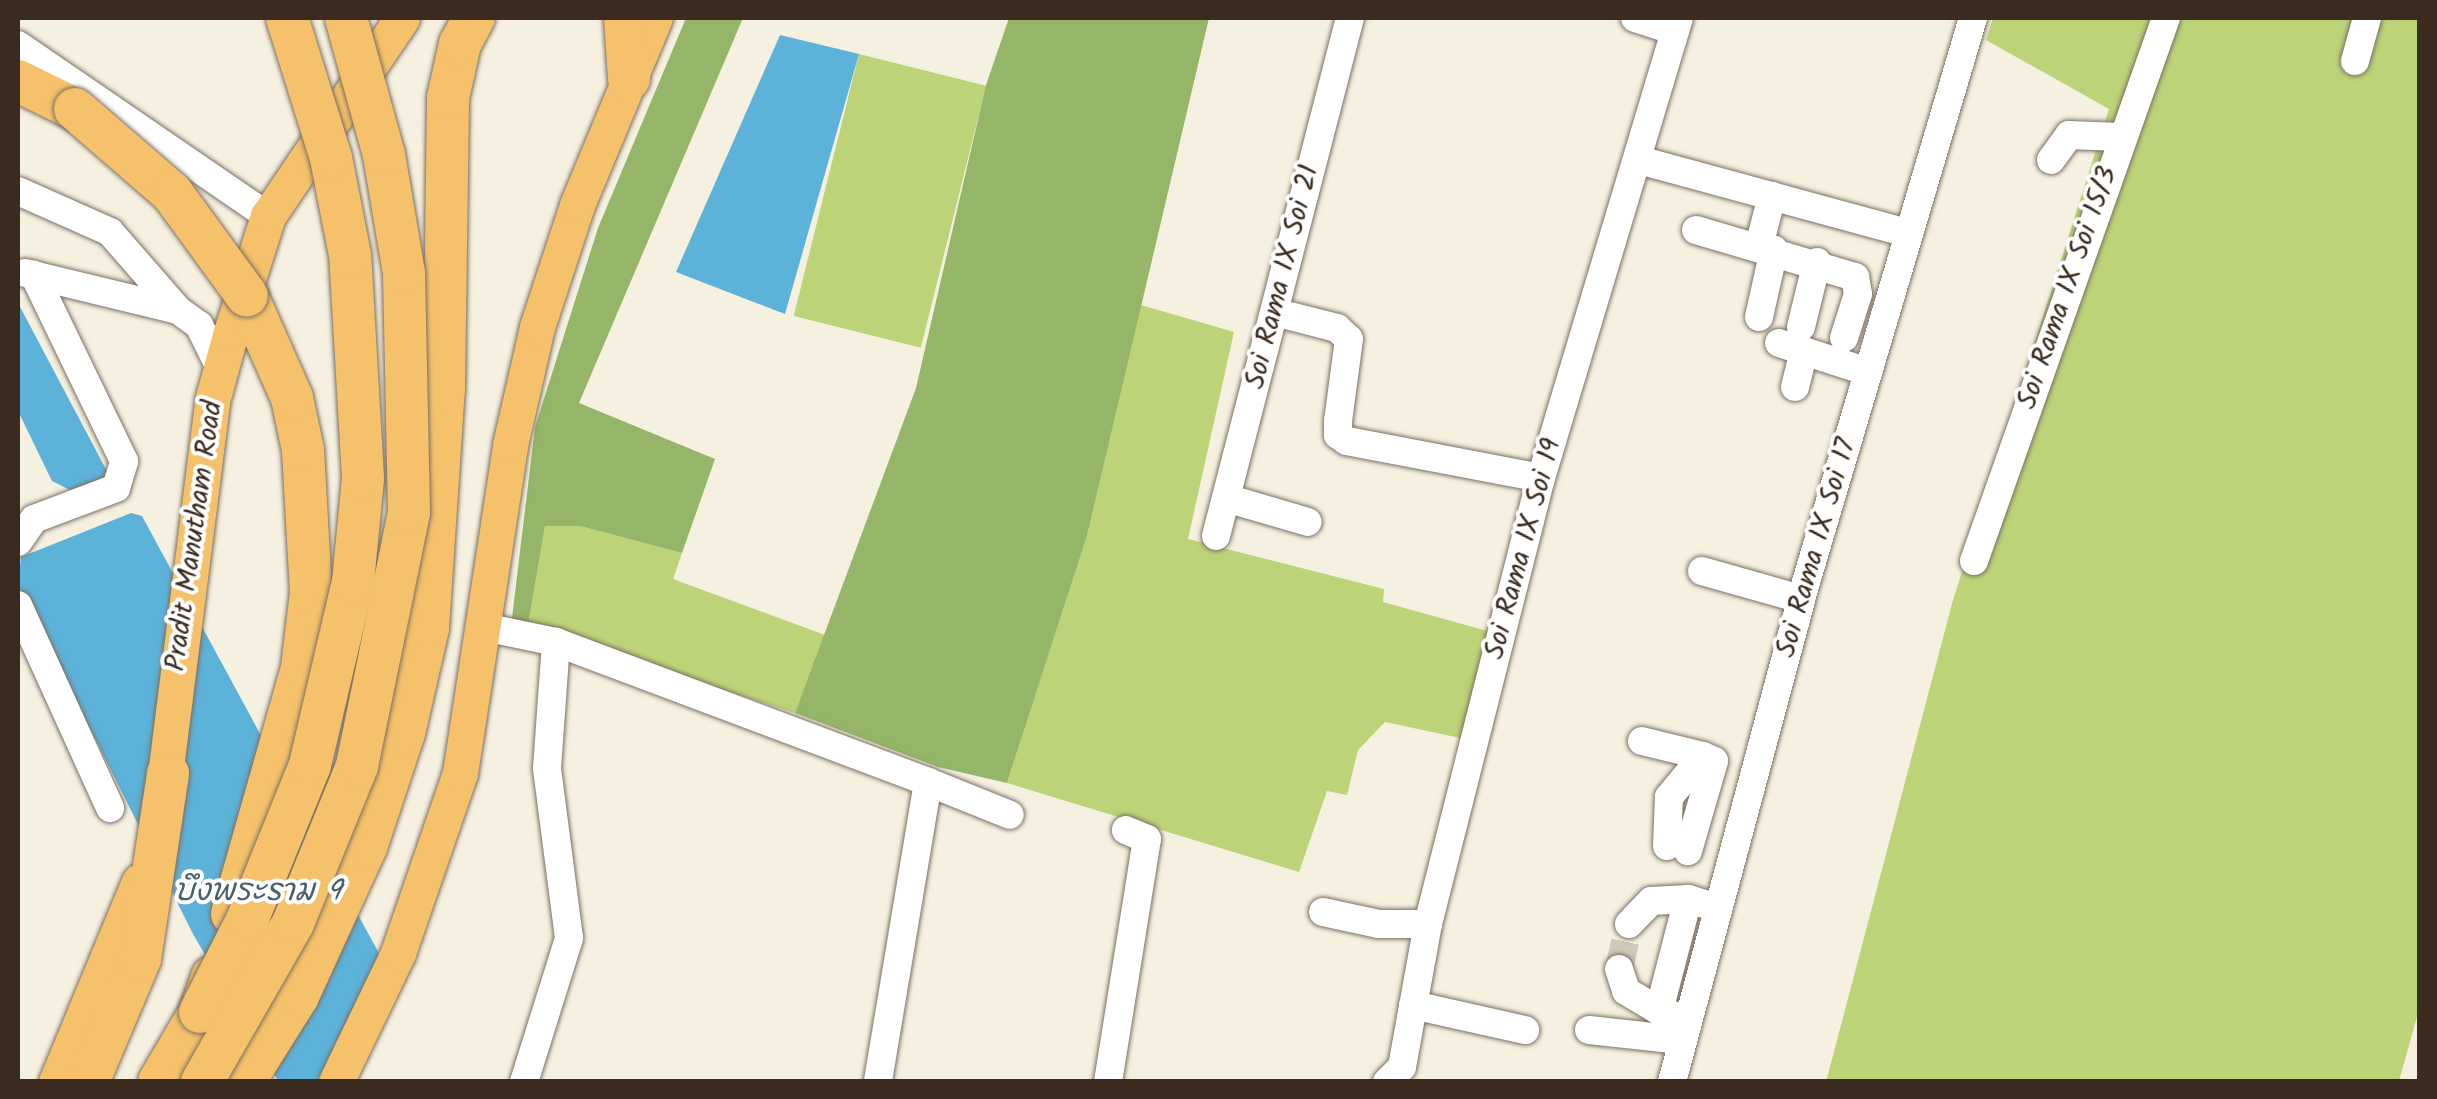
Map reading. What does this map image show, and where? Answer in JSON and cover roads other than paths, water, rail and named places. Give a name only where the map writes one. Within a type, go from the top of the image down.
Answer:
[{"type":"highway","points":[[159,1082],[248,918],[310,766],[336,680],[362,495],[360,357],[350,254],[331,158],[287,18]]},
{"type":"highway","points":[[202,1082],[292,923],[357,766],[409,512],[404,273],[384,155],[346,18]]},
{"type":"highway","points":[[244,1082],[332,927],[404,733],[431,593],[449,271],[448,98],[460,44],[474,18]]},
{"type":"highway","points":[[625,18],[629,78]]},
{"type":"highway","points":[[18,81],[75,109],[124,148],[212,245],[273,345],[303,450],[310,592],[302,668],[200,1012]]},
{"type":"highway","points":[[88,1082],[140,959],[168,774]]},
{"type":"main road","name":"Pradit Manutham Road","points":[[56,1082],[116,949],[154,838],[168,774],[191,547],[221,370],[268,216],[402,18]]},
{"type":"main road","points":[[336,1082],[398,953],[460,772],[510,445],[537,327],[655,18]]},
{"type":"street","name":"Soi Rama IX Soi 21","points":[[1216,536],[1350,18]]},
{"type":"street","points":[[1635,18],[1677,24]]},
{"type":"street","name":"Soi Rama IX Soi 17","points":[[1672,1082],[1675,1023],[1702,903],[1728,860],[1800,599],[1973,18]]},
{"type":"street","name":"Soi Rama IX Soi 15/3","points":[[1974,561],[2166,18]]},
{"type":"street","points":[[2356,62],[2367,18]]},
{"type":"street","name":"Soi Rama IX Soi 19","points":[[1392,1081],[1402,1067],[1428,924],[1540,478],[1677,24]]},
{"type":"street","points":[[18,45],[268,216]]},
{"type":"street","points":[[2051,160],[2070,134],[2121,137]]},
{"type":"street","points":[[1639,160],[1907,233]]},
{"type":"street","points":[[18,191],[110,232],[178,310],[199,325],[221,370]]},
{"type":"street","points":[[1759,316],[1772,196]]},
{"type":"street","points":[[1696,230],[1817,262],[1859,281],[1844,338]]},
{"type":"street","points":[[1794,387],[1795,340],[1817,262]]},
{"type":"street","points":[[26,273],[178,310]]},
{"type":"street","points":[[18,542],[34,519],[116,488],[124,462],[26,273]]},
{"type":"street","points":[[1290,316],[1337,328],[1349,339],[1338,421],[1338,435],[1347,441],[1540,478]]},
{"type":"street","points":[[1795,340],[1868,372]]},
{"type":"street","points":[[1226,498],[1308,522]]},
{"type":"street","points":[[1702,571],[1800,599]]},
{"type":"street","points":[[18,605],[110,808]]},
{"type":"street","points":[[484,628],[556,642],[1010,815]]},
{"type":"street","points":[[524,1082],[568,938],[547,768],[556,642]]},
{"type":"street","points":[[1642,740],[1714,761],[1668,846],[1728,860]]},
{"type":"street","points":[[878,1082],[928,782]]},
{"type":"street","points":[[1108,1082],[1146,839],[1126,830]]},
{"type":"street","points":[[1629,924],[1651,901],[1702,903]]},
{"type":"street","points":[[1323,912],[1378,924],[1428,924]]},
{"type":"street","points":[[1619,969],[1626,991],[1675,1023]]},
{"type":"street","points":[[1413,1005],[1525,1030]]},
{"type":"street","points":[[1588,1030],[1675,1023]]},
{"type":"water","points":[[780,35],[859,54],[785,314],[676,272]]},
{"type":"water","points":[[18,303],[109,475],[76,493],[52,481],[18,411]]},
{"type":"water","name":"บึงพระราม 9","points":[[131,513],[142,516],[381,957],[318,1081],[277,1079],[193,934],[18,585],[21,557]]},
{"type":"tunnel","points":[[1619,969],[1629,924]]}]
